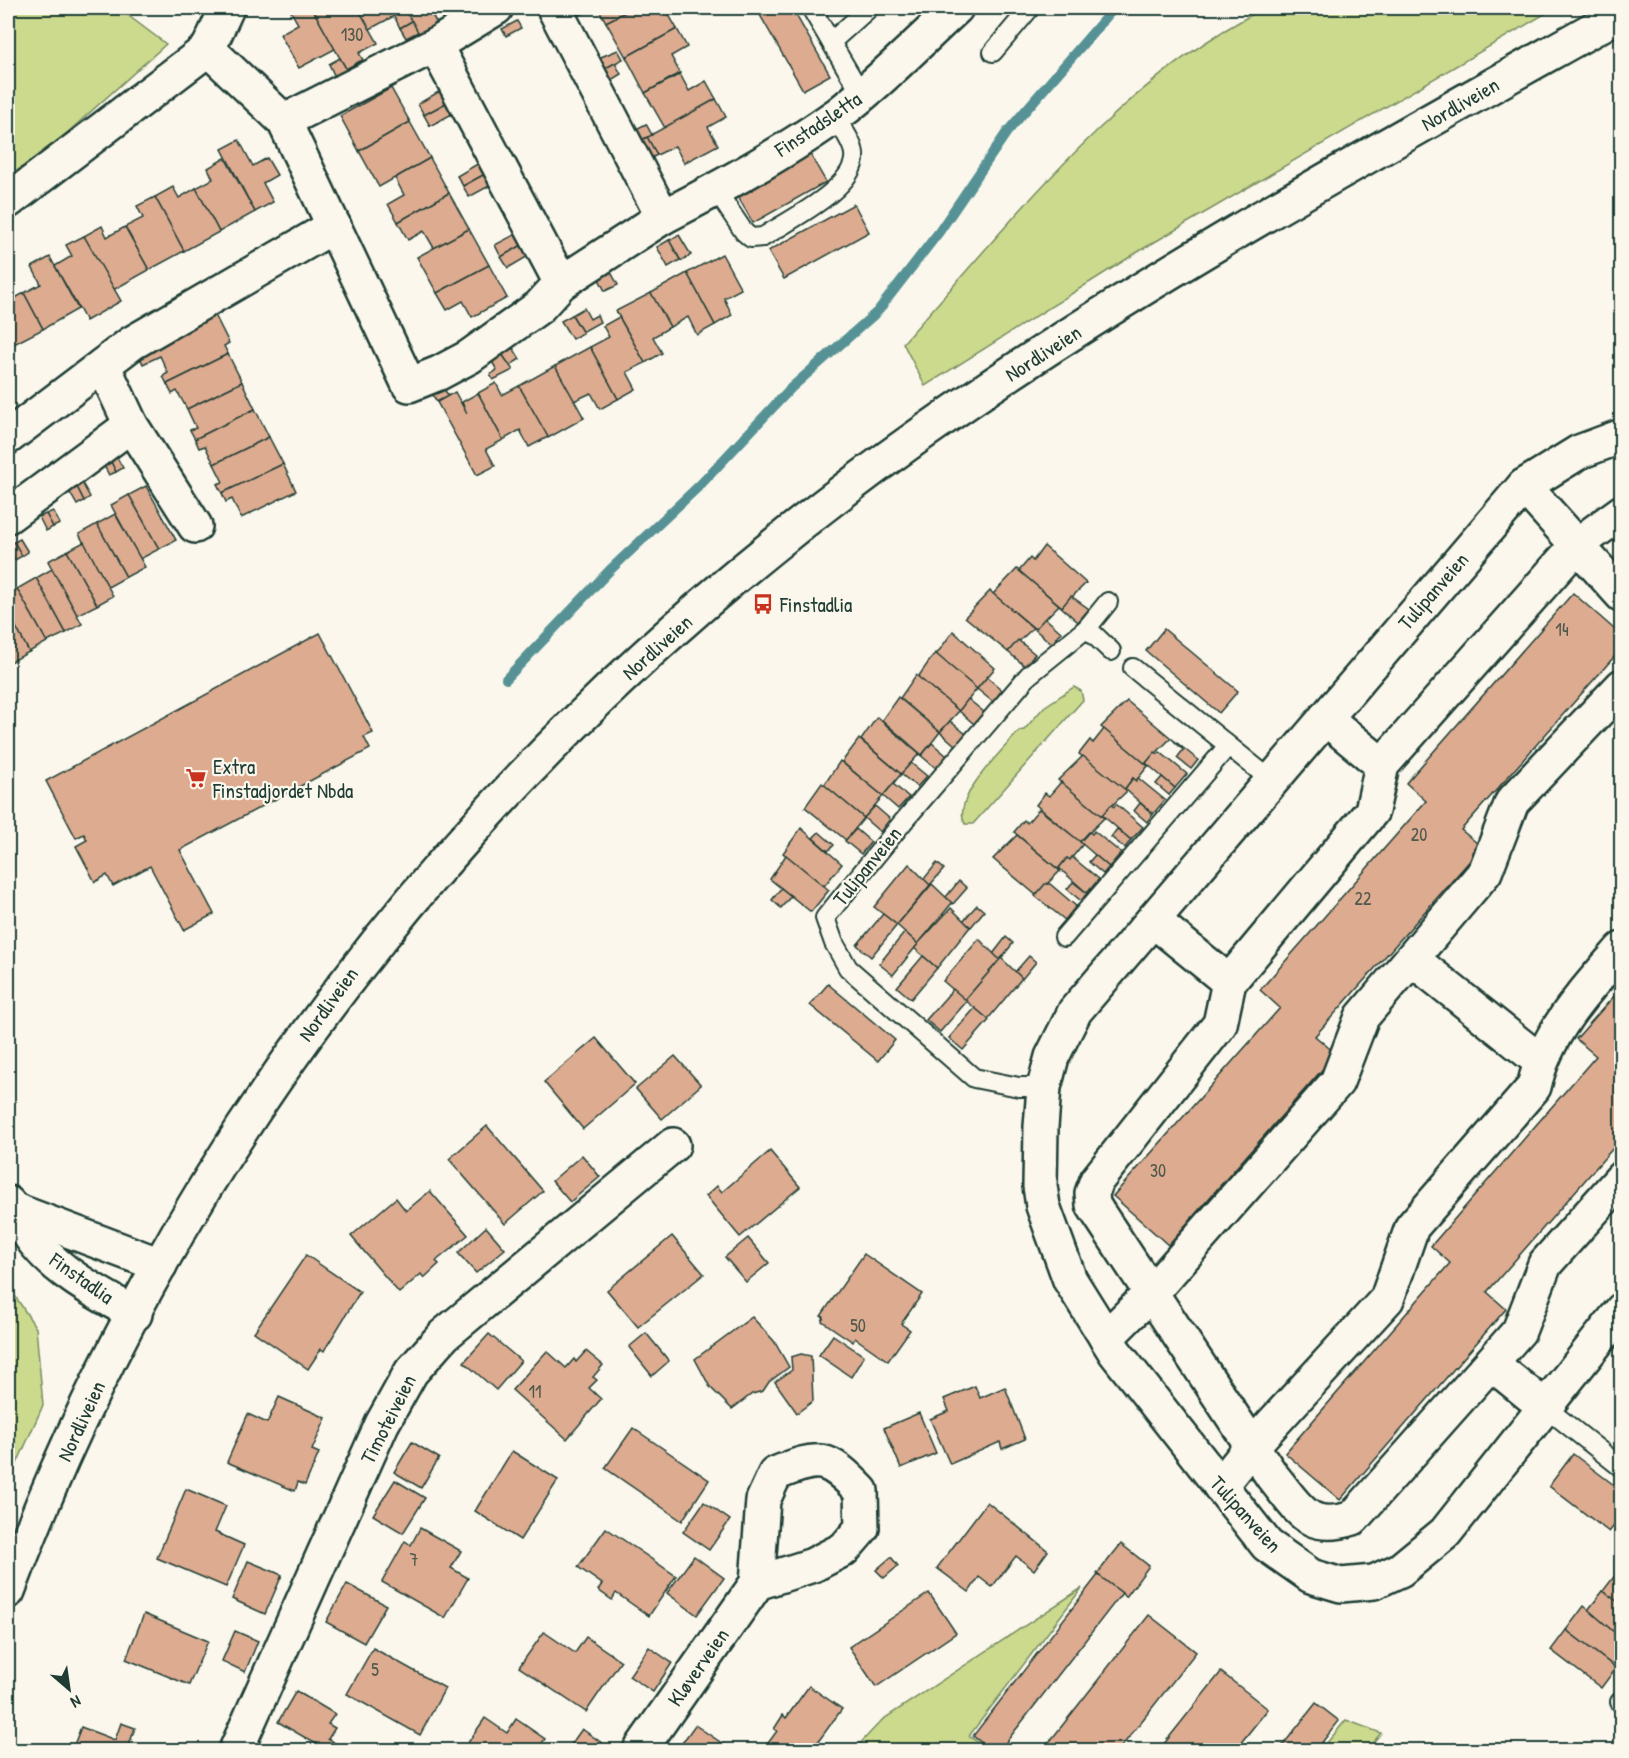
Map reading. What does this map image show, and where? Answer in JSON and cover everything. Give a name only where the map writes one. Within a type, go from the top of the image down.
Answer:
[{"type":"street","points":[[8,201],[208,49],[227,8]]},
{"type":"street","points":[[284,121],[435,45],[496,8]]},
{"type":"street","points":[[554,8],[663,217]]},
{"type":"street","name":"Finstadsletta","points":[[334,226],[409,385],[439,374],[469,357],[539,307],[561,283],[663,217],[716,190],[835,116],[862,95],[956,8]]},
{"type":"street","name":"Nordliveien","points":[[8,1591],[66,1453],[135,1314],[160,1265],[224,1156],[263,1096],[384,931],[483,817],[565,731],[711,600],[802,523],[920,435],[1055,344],[1249,224],[1622,13]]},
{"type":"street","points":[[435,45],[561,283]]},
{"type":"street","points":[[8,437],[132,344],[334,226],[284,121],[208,49]]},
{"type":"street","points":[[103,365],[131,425],[195,526]]},
{"type":"street","points":[[8,516],[131,425]]},
{"type":"street","name":"Tulipanveien","points":[[1622,436],[1579,452],[1551,467],[1524,486],[1075,1011],[1052,1057],[1044,1087],[1040,1186],[1043,1206],[1070,1280],[1106,1338],[1268,1545],[1311,1576],[1341,1585],[1374,1582],[1400,1570],[1445,1533],[1622,1310]]},
{"type":"street","points":[[1524,486],[1622,595]]},
{"type":"street","points":[[1622,512],[1578,544],[1382,765],[1372,811],[1229,982],[1220,1024],[1097,1180],[1092,1193],[1093,1205],[1272,1476],[1303,1513],[1321,1524],[1332,1525],[1353,1518],[1492,1364],[1519,1330],[1545,1263],[1622,1178]]},
{"type":"street","points":[[1106,1338],[1152,1292],[1337,1082],[1362,1017],[1485,872],[1512,802],[1622,686]]},
{"type":"street","points":[[1325,718],[1382,765]]},
{"type":"street","points":[[1153,920],[1229,982]]},
{"type":"street","points":[[1220,1486],[1252,1446],[1387,1299],[1412,1227],[1534,1087],[1540,1061],[1570,1009],[1622,949]]},
{"type":"street","points":[[1412,959],[1540,1061]]},
{"type":"street","name":"Timoteiveien","points":[[236,1750],[382,1424],[411,1372],[444,1335],[673,1145]]},
{"type":"street","name":"Finstadlia","points":[[10,1206],[160,1265]]},
{"type":"street","name":"Finstadlia","points":[[10,1206],[37,1245],[54,1263],[77,1280],[135,1314]]},
{"type":"street","points":[[1492,1364],[1545,1407]]},
{"type":"street","name":"Kløverveien","points":[[640,1750],[757,1583]]},
{"type":"lane","points":[[811,8],[862,95]]},
{"type":"lane","points":[[831,42],[869,8]]},
{"type":"lane","points":[[993,52],[1030,8]]},
{"type":"lane","points":[[716,190],[744,232],[751,238],[763,237],[840,187],[852,168],[854,154],[835,116]]},
{"type":"lane","name":"Tulipanveien","points":[[1044,1087],[1019,1087],[974,1078],[848,968],[834,943],[825,918],[903,822],[1029,675],[1087,628],[1108,602]]},
{"type":"lane","points":[[1087,628],[1111,651]]},
{"type":"lane","points":[[1133,668],[1272,781]]},
{"type":"lane","points":[[1064,937],[1228,746]]},
{"type":"lane","points":[[1545,1407],[1622,1468]]},
{"type":"green space","points":[[8,8],[118,8],[166,44],[8,186]]},
{"type":"green space","points":[[1265,8],[1555,8],[1141,250],[925,386],[903,343],[1026,204],[1115,114],[1162,74],[1212,38]]},
{"type":"green space","points":[[1074,687],[1081,691],[1083,700],[973,824],[965,824],[962,814],[965,802],[980,775],[1044,707]]},
{"type":"green space","points":[[8,1285],[36,1328],[43,1405],[8,1484]]},
{"type":"green space","points":[[1082,1588],[969,1736],[988,1750],[854,1750],[882,1720]]},
{"type":"green space","points":[[1346,1720],[1381,1733],[1367,1750],[1321,1750]]},
{"type":"building","points":[[289,8],[312,8],[335,49],[299,68],[280,34],[298,24]]},
{"type":"building","points":[[312,8],[358,8],[378,43],[359,53],[363,60],[346,69]]},
{"type":"building","points":[[358,8],[404,8],[412,21],[400,28],[394,16],[370,29]]},
{"type":"building","points":[[404,8],[428,8],[439,27],[421,38]]},
{"type":"building","points":[[576,8],[593,8],[580,15]]},
{"type":"building","points":[[598,8],[633,8],[606,22]]},
{"type":"building","points":[[633,8],[665,8],[677,29],[626,57],[606,22]]},
{"type":"building","points":[[756,8],[792,8],[830,75],[803,90]]},
{"type":"building","points":[[412,21],[418,32],[406,38],[400,28]]},
{"type":"building","points":[[517,21],[521,28],[506,36],[502,29]]},
{"type":"building","points":[[677,29],[687,47],[671,56],[680,73],[645,93],[626,57]]},
{"type":"building","points":[[618,50],[623,59],[602,70],[596,59]]},
{"type":"building","points":[[340,58],[347,70],[335,77],[329,64]]},
{"type":"building","points":[[360,61],[364,69],[350,77],[346,69]]},
{"type":"building","points":[[615,63],[621,74],[608,82],[602,70]]},
{"type":"building","points":[[680,74],[689,91],[706,81],[716,99],[665,128],[645,93]]},
{"type":"building","points":[[391,88],[410,122],[359,151],[340,116]]},
{"type":"building","points":[[440,91],[446,103],[424,115],[418,104]]},
{"type":"building","points":[[716,99],[726,117],[708,127],[718,145],[684,163],[675,146],[657,155],[647,137]]},
{"type":"building","points":[[446,103],[452,114],[430,126],[424,115]]},
{"type":"building","points":[[410,122],[430,158],[379,187],[359,151]]},
{"type":"building","points":[[646,124],[652,135],[638,142],[632,131]]},
{"type":"building","points":[[647,137],[657,155],[648,160],[638,142]]},
{"type":"building","points":[[239,140],[253,166],[267,158],[277,175],[263,183],[273,202],[255,212],[222,149]]},
{"type":"building","points":[[810,154],[826,182],[753,223],[737,195]]},
{"type":"building","points":[[225,158],[255,212],[219,232],[196,188],[213,179],[208,168]]},
{"type":"building","points":[[430,158],[449,193],[398,222],[388,204],[404,195],[395,178]]},
{"type":"building","points":[[479,163],[485,174],[463,186],[457,176]]},
{"type":"building","points":[[485,174],[491,185],[469,197],[463,186]]},
{"type":"building","points":[[173,187],[179,198],[196,188],[219,232],[184,251],[155,197]]},
{"type":"building","points":[[449,193],[469,229],[434,248],[424,231],[408,240],[398,222]]},
{"type":"building","points":[[155,197],[184,251],[149,270],[125,227],[143,218],[137,206]]},
{"type":"building","points":[[854,204],[869,232],[784,279],[768,251]]},
{"type":"building","points":[[102,226],[107,237],[125,227],[149,270],[113,290],[84,236]]},
{"type":"building","points":[[469,229],[489,265],[437,293],[417,257]]},
{"type":"building","points":[[518,233],[524,244],[501,257],[495,245]]},
{"type":"building","points":[[679,235],[691,255],[681,261],[669,240]]},
{"type":"building","points":[[84,236],[121,301],[86,321],[55,266],[72,256],[66,245]]},
{"type":"building","points":[[669,240],[680,260],[668,267],[657,247]]},
{"type":"building","points":[[524,244],[530,255],[508,268],[501,257]]},
{"type":"building","points":[[722,254],[741,289],[724,298],[732,315],[715,325],[687,273]]},
{"type":"building","points":[[50,257],[78,309],[43,329],[24,293],[41,284],[32,267]]},
{"type":"building","points":[[489,265],[507,298],[472,317],[463,301],[447,310],[437,293]]},
{"type":"building","points":[[611,272],[618,285],[605,291],[599,279]]},
{"type":"building","points":[[687,273],[715,325],[697,335],[688,317],[670,327],[651,293]]},
{"type":"building","points":[[24,293],[43,329],[8,347],[8,302]]},
{"type":"building","points":[[651,293],[670,327],[653,337],[662,353],[645,363],[616,311]]},
{"type":"building","points":[[584,308],[590,319],[597,315],[600,322],[582,332],[572,315]]},
{"type":"building","points":[[214,313],[229,343],[224,346],[228,354],[167,384],[163,376],[168,373],[160,356],[143,364],[137,351]]},
{"type":"building","points":[[572,315],[583,333],[572,339],[561,321]]},
{"type":"building","points":[[619,317],[645,363],[627,372],[636,389],[618,399],[590,347],[609,337],[603,326]]},
{"type":"building","points":[[590,347],[618,399],[600,409],[591,393],[574,401],[555,366]]},
{"type":"building","points":[[513,348],[520,359],[509,366],[502,354]]},
{"type":"building","points":[[228,354],[242,382],[187,409],[177,391],[172,394],[167,384]]},
{"type":"building","points":[[502,354],[513,370],[493,380],[490,375],[497,370],[491,360]]},
{"type":"building","points":[[555,366],[584,418],[548,438],[519,386]]},
{"type":"building","points":[[242,382],[255,409],[195,439],[190,430],[196,428],[187,409]]},
{"type":"building","points":[[496,383],[502,395],[519,386],[548,437],[529,447],[520,430],[503,440],[478,393]]},
{"type":"building","points":[[443,386],[448,396],[437,402],[431,392]]},
{"type":"building","points":[[455,392],[467,414],[462,402],[478,393],[503,440],[486,449],[495,466],[477,475],[437,402]]},
{"type":"building","points":[[255,409],[269,437],[214,464],[205,446],[199,448],[195,439]]},
{"type":"building","points":[[269,437],[283,464],[222,493],[217,484],[223,482],[214,464]]},
{"type":"building","points":[[115,454],[123,468],[116,472],[109,458]]},
{"type":"building","points":[[109,458],[116,472],[109,475],[102,462]]},
{"type":"building","points":[[283,464],[296,491],[241,518],[232,499],[226,502],[222,493]]},
{"type":"building","points":[[82,483],[90,497],[84,501],[77,487]]},
{"type":"building","points":[[146,486],[176,540],[159,549],[129,495]]},
{"type":"building","points":[[77,487],[84,501],[77,505],[69,491]]},
{"type":"building","points":[[129,495],[159,549],[140,559],[111,505]]},
{"type":"building","points":[[53,511],[60,524],[53,527],[46,514]]},
{"type":"building","points":[[46,514],[53,527],[46,531],[39,517]]},
{"type":"building","points":[[115,514],[145,567],[126,577],[97,524]]},
{"type":"building","points":[[97,524],[126,577],[108,587],[79,534]]},
{"type":"building","points":[[20,539],[28,552],[22,556],[14,542]]},
{"type":"building","points":[[14,542],[22,556],[15,560],[8,547]]},
{"type":"building","points":[[84,542],[113,596],[97,605],[67,551]]},
{"type":"building","points":[[1044,546],[1086,583],[1062,607],[1019,571],[1030,558],[1033,561]]},
{"type":"building","points":[[67,551],[97,605],[77,615],[48,561]]},
{"type":"building","points":[[52,569],[82,624],[66,633],[36,578]]},
{"type":"building","points":[[1017,569],[1059,605],[1035,629],[993,594]]},
{"type":"building","points":[[36,578],[66,633],[47,642],[17,589]]},
{"type":"building","points":[[17,589],[47,642],[29,652],[8,612],[8,594]]},
{"type":"building","points":[[990,591],[1033,628],[1008,652],[965,617]]},
{"type":"building","points":[[1573,593],[1622,636],[1622,648],[1461,830],[1482,847],[1315,1036],[1336,1054],[1168,1245],[1113,1196],[1280,1008],[1260,990],[1426,801],[1406,783]]},
{"type":"building","points":[[1071,596],[1089,609],[1078,622],[1059,605],[1062,607]]},
{"type":"building","points":[[8,612],[29,652],[9,663],[8,660]]},
{"type":"building","points":[[1045,618],[1061,632],[1052,644],[1033,628],[1035,629]]},
{"type":"building","points":[[1164,629],[1238,691],[1219,713],[1146,651]]},
{"type":"building","points":[[953,631],[995,668],[977,689],[936,655]]},
{"type":"building","points":[[320,633],[373,733],[364,737],[370,749],[180,850],[214,914],[184,930],[150,866],[113,886],[107,875],[95,882],[76,846],[87,840],[84,834],[76,838],[46,781]]},
{"type":"building","points":[[1018,640],[1035,654],[1025,666],[1008,652]]},
{"type":"building","points":[[935,653],[977,689],[959,711],[918,677]]},
{"type":"building","points":[[916,675],[959,711],[940,732],[900,698]]},
{"type":"building","points":[[987,677],[1002,690],[993,702],[977,689]]},
{"type":"building","points":[[898,697],[940,732],[922,755],[882,720]]},
{"type":"building","points":[[968,699],[984,712],[974,724],[959,711]]},
{"type":"building","points":[[1127,701],[1171,738],[1146,763],[1148,766],[1101,727]]},
{"type":"building","points":[[877,717],[919,754],[901,774],[861,740]]},
{"type":"building","points":[[950,721],[966,734],[956,746],[940,732]]},
{"type":"building","points":[[1104,729],[1148,766],[1136,781],[1133,778],[1124,790],[1079,754],[1090,740],[1093,743]]},
{"type":"building","points":[[1171,738],[1198,760],[1191,769],[1177,758],[1183,750]]},
{"type":"building","points":[[859,739],[901,774],[883,796],[842,762]]},
{"type":"building","points":[[932,743],[947,756],[937,769],[919,754],[922,755]]},
{"type":"building","points":[[1155,752],[1158,754],[1160,752],[1187,774],[1175,788],[1146,763]]},
{"type":"building","points":[[1083,756],[1127,791],[1102,815],[1104,818],[1058,780]]},
{"type":"building","points":[[840,761],[883,796],[864,818],[824,785]]},
{"type":"building","points":[[911,763],[927,776],[917,787],[901,774]]},
{"type":"building","points":[[1162,777],[1175,788],[1169,795],[1156,784]]},
{"type":"building","points":[[1133,778],[1136,781],[1138,778],[1165,800],[1153,814],[1125,789]]},
{"type":"building","points":[[1061,782],[1104,818],[1080,842],[1036,805],[1045,793],[1049,796]]},
{"type":"building","points":[[822,783],[864,818],[846,840],[805,807]]},
{"type":"building","points":[[893,784],[909,797],[898,809],[883,796]]},
{"type":"building","points":[[1140,803],[1153,814],[1147,822],[1134,811]]},
{"type":"building","points":[[1116,804],[1143,827],[1131,840],[1102,815],[1111,805],[1114,807]]},
{"type":"building","points":[[875,806],[890,819],[880,832],[864,818]]},
{"type":"building","points":[[1039,809],[1083,844],[1070,860],[1067,858],[1059,868],[1060,871],[1014,832],[1024,820],[1027,823]]},
{"type":"building","points":[[801,828],[842,864],[824,886],[783,853]]},
{"type":"building","points":[[856,829],[871,842],[861,854],[845,841]]},
{"type":"building","points":[[1117,829],[1131,840],[1125,848],[1111,837]]},
{"type":"building","points":[[1094,831],[1121,853],[1109,867],[1080,842],[1089,832],[1092,834]]},
{"type":"building","points":[[819,832],[834,845],[828,851],[813,838]]},
{"type":"building","points":[[1017,835],[1060,871],[1036,895],[993,859]]},
{"type":"building","points":[[786,855],[829,890],[811,912],[770,879]]},
{"type":"building","points":[[1095,855],[1109,867],[1103,874],[1089,862]]},
{"type":"building","points":[[1072,857],[1099,879],[1087,893],[1059,868],[1067,858],[1070,860]]},
{"type":"building","points":[[937,863],[944,869],[930,885],[923,880]]},
{"type":"building","points":[[909,864],[930,885],[897,925],[874,907]]},
{"type":"building","points":[[959,881],[967,888],[953,904],[945,898]]},
{"type":"building","points":[[1073,882],[1087,893],[1081,901],[1067,889]]},
{"type":"building","points":[[932,884],[952,903],[918,944],[897,925]]},
{"type":"building","points":[[1045,884],[1050,884],[1076,906],[1065,920],[1035,896]]},
{"type":"building","points":[[781,888],[791,896],[781,908],[772,900]]},
{"type":"building","points":[[977,905],[984,911],[971,927],[963,921]]},
{"type":"building","points":[[951,908],[970,927],[937,968],[914,948]]},
{"type":"building","points":[[883,914],[897,925],[871,957],[857,945]]},
{"type":"building","points":[[905,932],[918,944],[893,975],[879,964]]},
{"type":"building","points":[[1006,937],[1013,943],[1000,960],[993,954]]},
{"type":"building","points":[[979,939],[1000,960],[965,1000],[943,981]]},
{"type":"building","points":[[923,956],[937,968],[911,999],[897,987]]},
{"type":"building","points":[[1029,956],[1036,962],[1022,979],[1015,972]]},
{"type":"building","points":[[1001,958],[1022,978],[988,1019],[965,1000]]},
{"type":"building","points":[[828,984],[895,1040],[878,1061],[810,1005]]},
{"type":"building","points":[[1622,987],[1622,1138],[1487,1292],[1506,1309],[1340,1500],[1285,1453],[1450,1263],[1431,1246],[1596,1056],[1576,1039]]},
{"type":"building","points":[[953,989],[967,1001],[940,1032],[926,1020]]},
{"type":"building","points":[[975,1008],[989,1020],[963,1050],[949,1038]]},
{"type":"building","points":[[596,1038],[635,1084],[583,1129],[544,1082]]},
{"type":"building","points":[[675,1056],[701,1085],[662,1119],[636,1089]]},
{"type":"building","points":[[487,1126],[543,1191],[505,1224],[449,1159]]},
{"type":"building","points":[[770,1151],[800,1187],[740,1237],[706,1196],[717,1186],[722,1192]]},
{"type":"building","points":[[582,1155],[600,1177],[570,1202],[552,1181]]},
{"type":"building","points":[[430,1191],[468,1235],[436,1261],[439,1264],[424,1278],[421,1274],[399,1293],[351,1236],[396,1198],[406,1211]]},
{"type":"building","points":[[486,1227],[505,1249],[476,1273],[458,1253]]},
{"type":"building","points":[[672,1236],[704,1274],[638,1327],[607,1290]]},
{"type":"building","points":[[748,1238],[769,1263],[746,1282],[725,1257]]},
{"type":"building","points":[[864,1254],[922,1294],[901,1324],[910,1330],[888,1361],[855,1338],[853,1342],[822,1321],[824,1317],[821,1316]]},
{"type":"building","points":[[306,1255],[360,1292],[324,1351],[321,1349],[308,1369],[254,1332]]},
{"type":"building","points":[[752,1317],[774,1341],[789,1367],[769,1382],[763,1391],[752,1394],[732,1409],[710,1387],[695,1359]]},
{"type":"building","points":[[646,1333],[669,1361],[652,1376],[629,1347]]},
{"type":"building","points":[[489,1334],[521,1361],[496,1390],[464,1362]]},
{"type":"building","points":[[833,1335],[864,1356],[851,1377],[819,1355]]},
{"type":"building","points":[[547,1351],[566,1368],[574,1359],[576,1362],[586,1351],[603,1365],[593,1377],[597,1380],[589,1388],[601,1399],[567,1439],[512,1390]]},
{"type":"building","points":[[801,1354],[811,1356],[813,1401],[797,1413],[775,1382],[792,1370],[791,1357]]},
{"type":"building","points":[[975,1386],[980,1398],[1005,1387],[1025,1439],[1002,1449],[1000,1442],[950,1464],[930,1419],[949,1411],[944,1399]]},
{"type":"building","points":[[279,1397],[326,1418],[312,1450],[319,1453],[305,1485],[298,1482],[295,1491],[227,1462],[248,1414],[267,1423]]},
{"type":"building","points":[[919,1413],[936,1453],[901,1468],[884,1428]]},
{"type":"building","points":[[633,1428],[709,1480],[682,1521],[605,1468]]},
{"type":"building","points":[[412,1442],[439,1458],[421,1488],[394,1472]]},
{"type":"building","points":[[512,1451],[558,1480],[520,1540],[475,1511]]},
{"type":"building","points":[[1573,1454],[1622,1491],[1622,1516],[1609,1532],[1549,1486]]},
{"type":"building","points":[[395,1480],[425,1498],[403,1533],[373,1515]]},
{"type":"building","points":[[186,1489],[226,1506],[215,1532],[244,1545],[226,1587],[157,1558]]},
{"type":"building","points":[[704,1502],[730,1520],[709,1550],[683,1532]]},
{"type":"building","points":[[987,1502],[1048,1551],[1034,1570],[1016,1556],[992,1587],[979,1577],[969,1592],[937,1568]]},
{"type":"building","points":[[420,1528],[461,1551],[451,1568],[468,1578],[445,1618],[382,1582],[405,1541],[411,1545]]},
{"type":"building","points":[[606,1528],[676,1576],[649,1616],[616,1593],[612,1600],[598,1590],[602,1584],[578,1567]]},
{"type":"building","points":[[1121,1544],[1149,1566],[1126,1597],[1097,1574]]},
{"type":"building","points":[[694,1556],[724,1578],[697,1615],[667,1593]]},
{"type":"building","points":[[891,1557],[898,1566],[884,1578],[876,1570]]},
{"type":"building","points":[[248,1561],[282,1575],[265,1614],[232,1599]]},
{"type":"building","points":[[1620,1569],[1622,1570],[1622,1605],[1603,1591]]},
{"type":"building","points":[[1098,1575],[1122,1593],[1000,1750],[991,1750],[973,1736]]},
{"type":"building","points":[[347,1584],[386,1605],[364,1643],[326,1622]]},
{"type":"building","points":[[1603,1591],[1622,1605],[1622,1639],[1588,1610]]},
{"type":"building","points":[[929,1593],[956,1633],[876,1687],[849,1647]]},
{"type":"building","points":[[1584,1606],[1622,1639],[1622,1661],[1616,1668],[1566,1630]]},
{"type":"building","points":[[144,1614],[208,1641],[189,1685],[126,1659]]},
{"type":"building","points":[[1149,1615],[1196,1652],[1119,1750],[1043,1750]]},
{"type":"building","points":[[1566,1630],[1616,1668],[1601,1688],[1551,1650]]},
{"type":"building","points":[[235,1631],[258,1641],[245,1672],[222,1661]]},
{"type":"building","points":[[544,1632],[575,1653],[586,1637],[621,1661],[586,1712],[519,1667]]},
{"type":"building","points":[[649,1647],[672,1663],[653,1692],[629,1676]]},
{"type":"building","points":[[373,1648],[445,1688],[420,1735],[347,1694]]},
{"type":"building","points":[[1221,1672],[1268,1709],[1235,1750],[1159,1750]]},
{"type":"building","points":[[809,1686],[842,1709],[812,1750],[763,1750],[777,1731],[774,1729],[783,1715],[786,1718]]},
{"type":"building","points":[[296,1691],[335,1714],[328,1724],[335,1728],[328,1739],[347,1750],[315,1750],[318,1745],[278,1722]]},
{"type":"building","points":[[1316,1703],[1339,1721],[1316,1750],[1279,1750]]},
{"type":"building","points":[[485,1718],[507,1733],[516,1719],[545,1739],[537,1750],[463,1750]]},
{"type":"building","points":[[121,1723],[135,1728],[129,1745],[145,1750],[72,1750],[81,1727],[115,1740]]},
{"type":"building","points":[[695,1725],[732,1750],[677,1750]]},
{"type":"building","points":[[582,1729],[612,1750],[567,1750]]},
{"type":"waterway","points":[[506,679],[610,570],[700,485],[791,388],[877,312],[939,232],[1007,132],[1114,8]]},
{"type":"place","name":"Finstadlia","points":[[763,604]]},
{"type":"place","name":"Extra Finstadjordet Nbda","points":[[196,778]]}]
